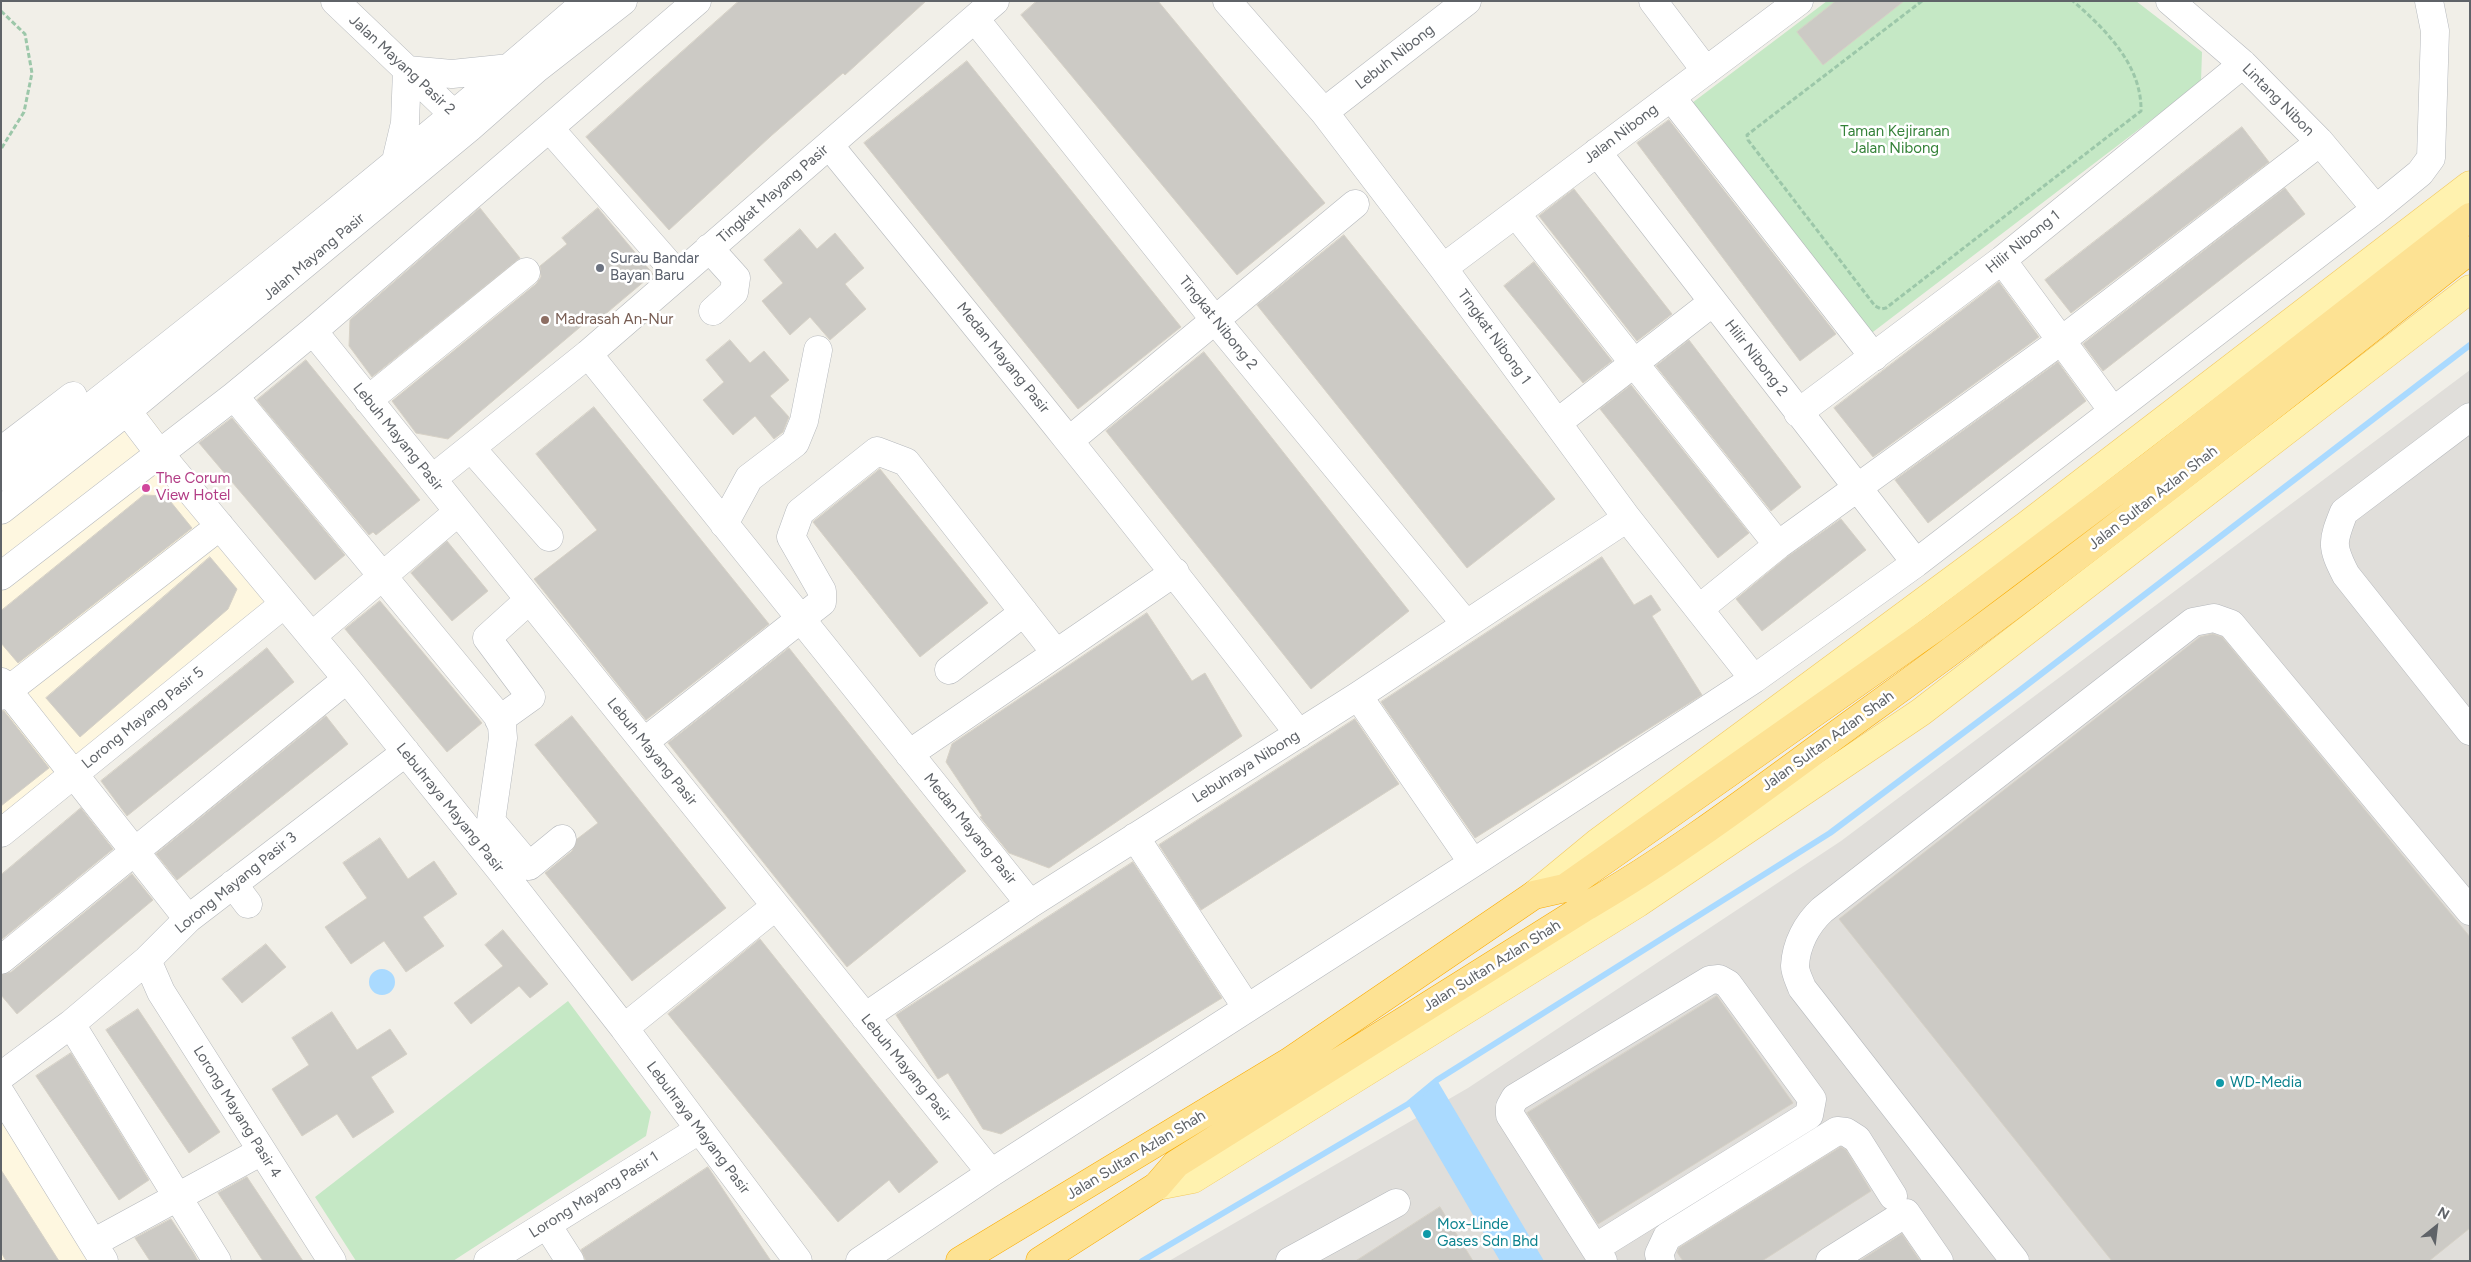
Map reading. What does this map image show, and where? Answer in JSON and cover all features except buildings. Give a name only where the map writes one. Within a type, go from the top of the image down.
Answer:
[{"type":"highway","name":"Jalan Sultan Azlan Shah","points":[[960,1261],[1289,1062],[1534,895],[1565,888],[1856,685],[2154,463],[2470,217]]},
{"type":"highway","name":"Jalan Sultan Azlan Shah","points":[[1040,1261],[1083,1235],[1156,1186],[1176,1164],[1588,906],[1648,871],[1973,636],[2180,478],[2470,250]]},
{"type":"main road","name":"Jalan Sultan Azlan Shah","points":[[1534,895],[1597,843],[2027,525],[2470,185]]},
{"type":"main road","name":"Jalan Sultan Azlan Shah","points":[[1156,1186],[1193,1179],[1638,902],[1921,712],[2470,289]]},
{"type":"street","name":"Jalan Mayang Pasir 2","points":[[335,1],[461,121]]},
{"type":"street","name":"Jalan Mayang Pasir","points":[[1,510],[128,412],[461,121],[510,68],[587,1]]},
{"type":"street","name":"Jalan Mayang Pasir","points":[[1,477],[145,365],[396,162],[536,70],[623,1]]},
{"type":"street","points":[[1,576],[234,396],[313,331],[697,1]]},
{"type":"street","name":"Tingkat Mayang Pasir","points":[[432,479],[588,354],[995,1]]},
{"type":"street","name":"Tingkat Nibong 1","points":[[1227,1],[1324,112],[1443,268],[1627,518],[1700,608],[1754,679]]},
{"type":"street","name":"Lebuh Nibong","points":[[1324,112],[1466,1]]},
{"type":"street","points":[[1653,1],[1706,71]]},
{"type":"street","name":"Jalan Nibong","points":[[1443,268],[1799,1]]},
{"type":"street","name":"Lintang Nibon","points":[[2170,1],[2243,64],[2320,142],[2376,209]]},
{"type":"street","points":[[860,1261],[991,1173],[1754,679],[1916,563],[2376,209],[2420,172],[2431,158],[2435,31],[2429,1]]},
{"type":"street","name":"Tingkat Nibong 2","points":[[975,19],[1215,320],[1465,624]]},
{"type":"street","name":"Hilir Nibong 1","points":[[1798,413],[2002,260],[2243,64]]},
{"type":"street","points":[[396,162],[405,124],[407,70],[452,74],[510,68]]},
{"type":"street","points":[[1671,97],[1874,357]]},
{"type":"street","points":[[550,129],[678,275]]},
{"type":"street","points":[[1700,608],[1778,545],[2062,340],[2320,142]]},
{"type":"street","name":"Medan Mayang Pasir","points":[[829,145],[1070,440],[1175,572],[1299,734]]},
{"type":"street","name":"Hilir Nibong 2","points":[[1597,152],[1916,563]]},
{"type":"street","points":[[1070,440],[1354,204]]},
{"type":"street","points":[[1516,214],[1778,545]]},
{"type":"street","points":[[709,248],[736,278],[734,292],[713,311]]},
{"type":"street","points":[[2002,260],[2113,411]]},
{"type":"street","points":[[368,400],[526,272]]},
{"type":"street","points":[[1557,423],[1713,302]]},
{"type":"street","name":"Lebuh Mayang Pasir","points":[[313,331],[991,1173]]},
{"type":"street","points":[[724,524],[749,478],[795,443],[804,421],[818,350]]},
{"type":"street","name":"Medan Mayang Pasir","points":[[588,354],[1030,904]]},
{"type":"street","points":[[70,422],[106,408],[128,412],[135,386],[145,365]]},
{"type":"street","points":[[1,451],[102,374],[145,365]]},
{"type":"street","points":[[234,396],[499,720],[502,738],[490,822],[529,866],[562,838]]},
{"type":"street","name":"Lebuhraya Mayang Pasir","points":[[128,412],[159,453],[406,752],[496,877],[624,1028],[798,1261]]},
{"type":"street","points":[[2470,417],[2344,512],[2335,535],[2335,554],[2346,575],[2470,731]]},
{"type":"street","points":[[471,448],[549,537]]},
{"type":"street","points":[[644,742],[822,602],[822,591],[791,537],[800,512],[877,450],[906,462],[1055,652]]},
{"type":"street","points":[[312,636],[458,512]]},
{"type":"street","name":"Lebuhraya Nibong","points":[[865,1017],[1030,904],[1358,696],[1627,518]]},
{"type":"street","points":[[188,918],[74,773],[4,689],[220,526]]},
{"type":"street","points":[[909,754],[1055,652],[1175,572]]},
{"type":"street","points":[[499,720],[531,697],[487,638],[529,600]]},
{"type":"street","name":"Lorong Mayang Pasir 5","points":[[1,832],[284,604]]},
{"type":"street","points":[[949,670],[1024,612]]},
{"type":"street","points":[[2015,1261],[1802,988],[1795,966],[1800,944],[1809,923],[1822,910],[2192,622],[2214,618],[2232,624],[2470,911]]},
{"type":"street","points":[[1,960],[347,679]]},
{"type":"street","points":[[1358,696],[1472,863]]},
{"type":"street","name":"Lorong Mayang Pasir 3","points":[[1,1076],[70,1024],[147,960],[188,918],[240,894],[406,752]]},
{"type":"street","points":[[1135,837],[1247,1008]]},
{"type":"street","points":[[624,1028],[776,906]]},
{"type":"street","name":"Lorong Mayang Pasir 4","points":[[147,960],[161,992],[332,1261]]},
{"type":"street","points":[[1719,979],[1728,984],[1812,1099],[1808,1116],[1599,1254],[1510,1115],[1510,1107],[1515,1098],[1710,980],[1719,979]]},
{"type":"street","points":[[70,1024],[217,1261]]},
{"type":"street","points":[[1,1094],[99,1252],[178,1199],[262,1151]]},
{"type":"street","name":"Lorong Mayang Pasir 1","points":[[488,1261],[699,1130]]},
{"type":"street","points":[[1661,1261],[1659,1254],[1667,1237],[1837,1132],[1846,1132],[1857,1138],[1893,1196]]},
{"type":"street","points":[[1290,1261],[1396,1203]]},
{"type":"street","points":[[1830,1261],[1906,1213],[1939,1261]]},
{"type":"street","points":[[547,1225],[570,1261]]},
{"type":"street","points":[[1063,1261],[1083,1235]]},
{"type":"path","points":[[1922,1],[1747,135],[1748,140],[1875,306],[1880,309],[1886,308],[2141,111],[2133,72],[2125,58],[2105,31],[2073,1]]},
{"type":"path","points":[[1,11],[25,34],[32,73],[24,112],[1,150]]},
{"type":"shaded area","points":[[2470,370],[2470,1261],[1169,1261],[1468,1088],[1841,841]]},
{"type":"shaded area","points":[[131,392],[289,596],[1,828],[1,496]]},
{"type":"shaded area","points":[[1,1087],[110,1261],[1,1261]]},
{"type":"green space","name":"Taman Kejiranan Jalan Nibong","points":[[1827,1],[2136,1],[2202,52],[2201,82],[1869,335],[1692,103]]},
{"type":"green space","points":[[568,1001],[651,1112],[646,1136],[453,1261],[356,1261],[315,1197]]},
{"type":"water","points":[[382,969],[391,973],[395,982],[391,991],[382,995],[373,991],[369,982],[373,973]]},
{"type":"water","points":[[1437,1080],[1544,1261],[1500,1261],[1408,1104]]},
{"type":"waterway","points":[[1142,1261],[1408,1104],[1437,1080],[1830,833],[2019,691],[2470,345]]},
{"type":"place","name":"Surau Bandar Bayan Baru","points":[[600,268]]},
{"type":"place","name":"Madrasah An-Nur","points":[[545,320]]},
{"type":"place","name":"The Corum View Hotel","points":[[146,488]]},
{"type":"place","name":"WD-Media","points":[[2220,1083]]},
{"type":"place","name":"Mox-Linde Gases Sdn Bhd","points":[[1427,1234]]}]
